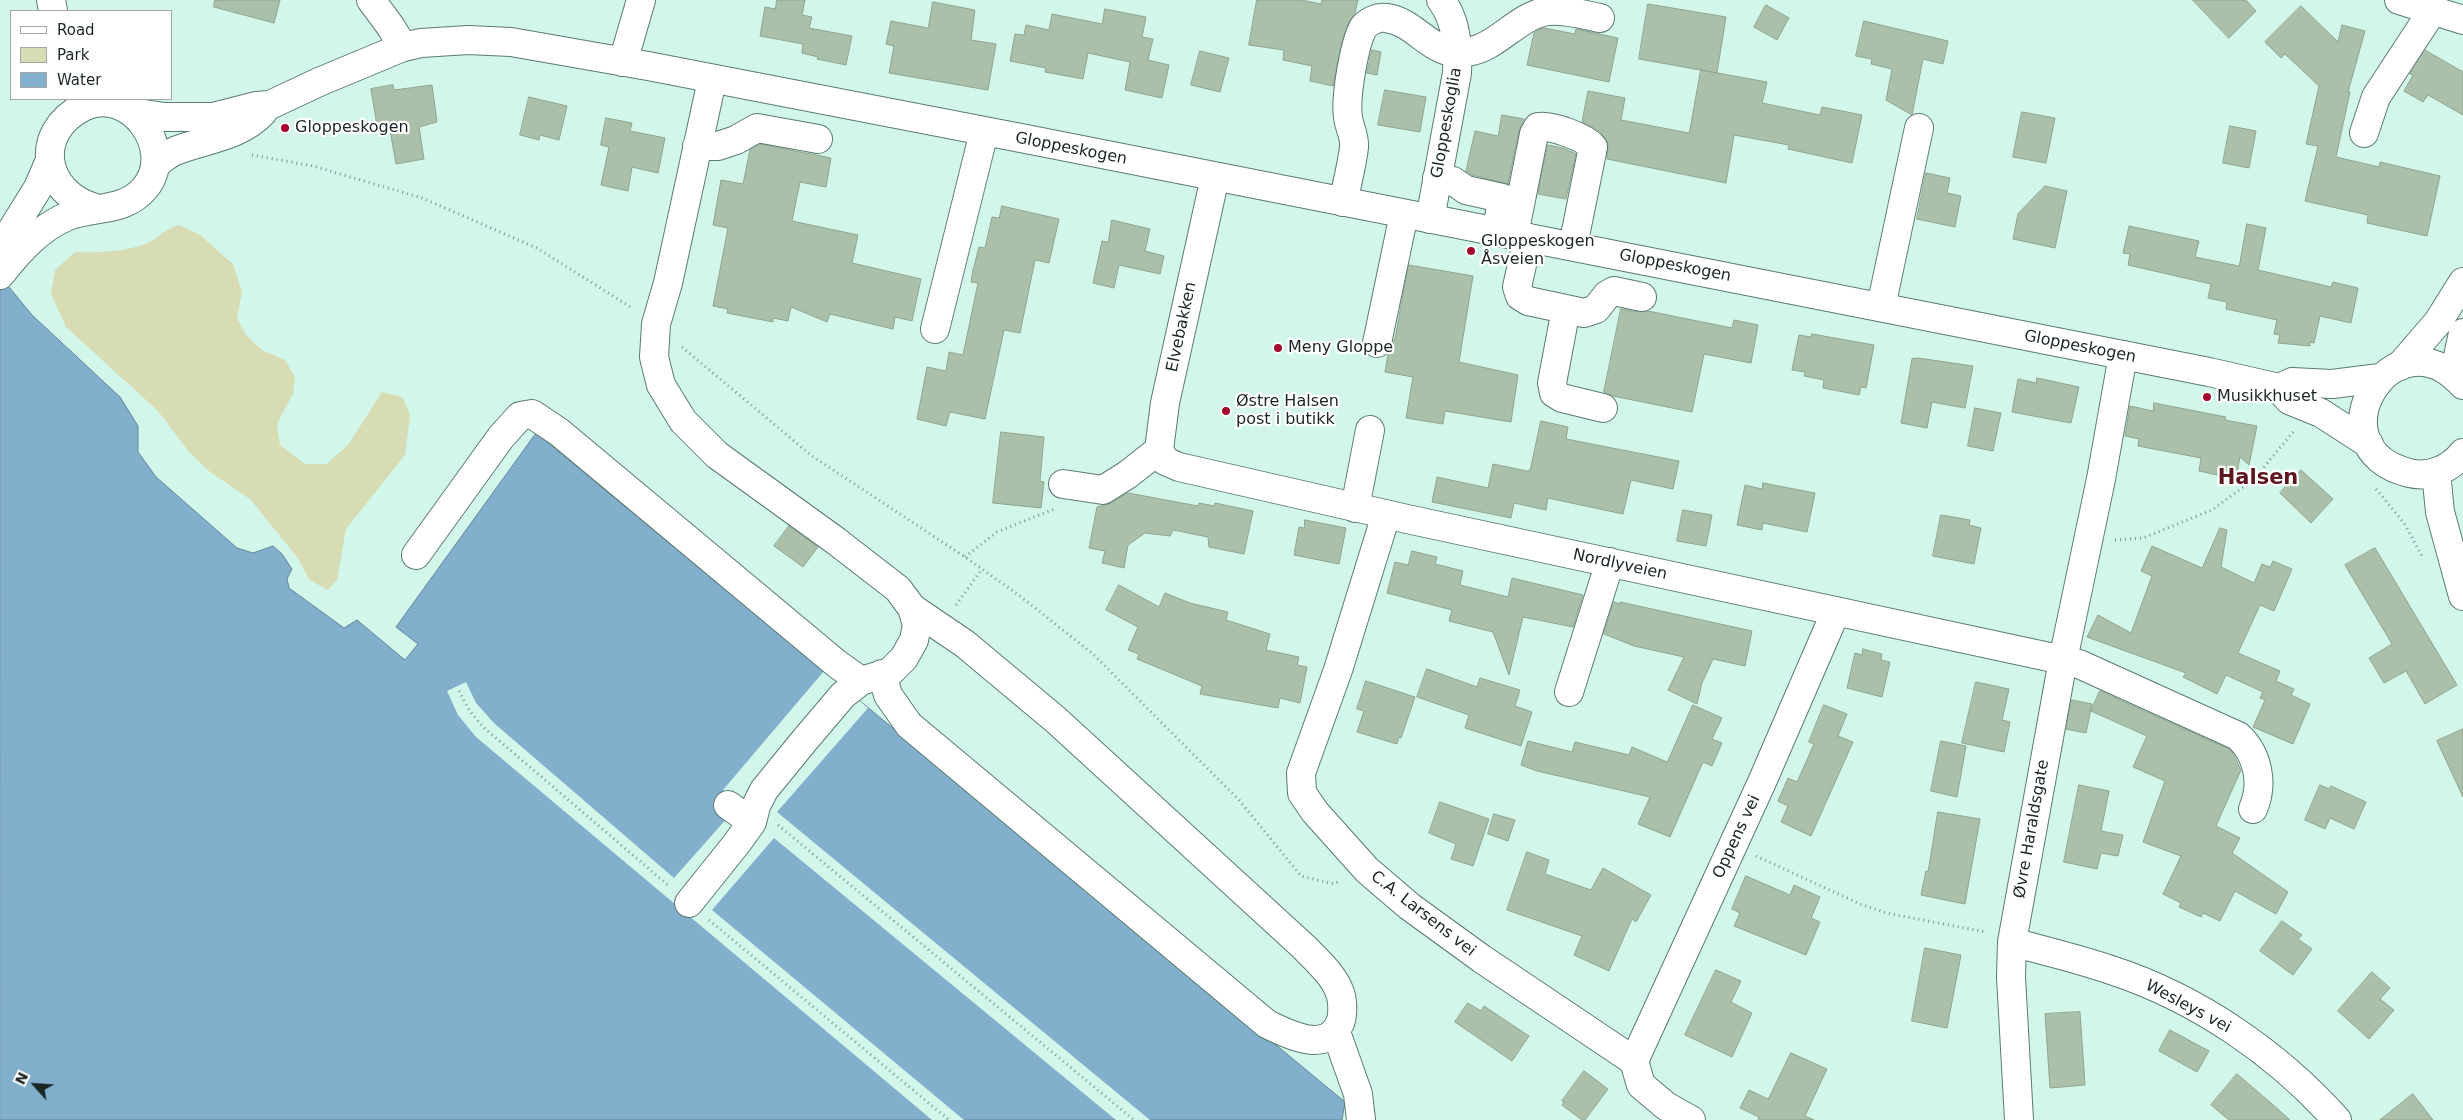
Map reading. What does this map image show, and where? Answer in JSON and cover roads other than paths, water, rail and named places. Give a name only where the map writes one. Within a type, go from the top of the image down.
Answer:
[{"type":"street","points":[[371,0],[391,26],[403,48]]},
{"type":"street","points":[[623,62],[640,0]]},
{"type":"street","name":"Gloppeskoglia","points":[[1430,219],[1457,73],[1456,32],[1446,6],[1441,0]]},
{"type":"street","points":[[2399,0],[2463,20]]},
{"type":"street","points":[[2364,134],[2376,97],[2433,10]]},
{"type":"street","points":[[1343,202],[1354,146],[1354,138],[1348,118],[1347,95],[1358,44],[1364,27],[1373,20],[1386,18],[1400,23],[1445,51],[1458,53],[1478,50],[1534,16],[1549,11],[1569,12],[1600,18]]},
{"type":"street","name":"Gloppeskogen","points":[[119,105],[164,117],[198,118],[270,105],[319,82],[403,48],[421,43],[453,40],[494,41],[623,62],[1573,246],[2123,355],[2279,388],[2292,382],[2332,384],[2390,372],[2411,363],[2430,364],[2446,369],[2458,380]]},
{"type":"street","points":[[416,555],[501,438],[520,416],[532,414],[559,432],[837,664],[872,678],[888,695],[909,725],[1267,1024],[1288,1034],[1306,1039],[1324,1040],[1336,1032],[1342,1018],[1340,993],[1327,971],[1305,948],[1056,720],[965,644],[912,608],[898,589],[836,541],[717,455],[683,421],[661,385],[654,357],[656,324],[668,283],[712,80]]},
{"type":"street","points":[[62,100],[57,129],[50,151],[50,160],[59,186],[72,199],[95,208]]},
{"type":"street","points":[[0,249],[34,221],[68,216],[95,208],[120,206],[136,197],[146,186],[155,164],[155,145],[148,130],[119,105],[100,103],[86,106],[67,118],[57,129]]},
{"type":"street","name":"Gloppeskogen","points":[[155,164],[174,152],[221,138],[243,127],[270,105]]},
{"type":"street","points":[[1513,235],[1534,134],[1538,128],[1547,126],[1564,131],[1578,140],[1588,142],[1593,147],[1573,246]]},
{"type":"street","points":[[697,146],[718,146],[736,140],[757,128],[818,139]]},
{"type":"street","points":[[1881,307],[1918,128]]},
{"type":"street","points":[[935,329],[984,132]]},
{"type":"street","points":[[0,275],[16,254],[34,221],[38,188],[50,160]]},
{"type":"street","name":"Elvebakken","points":[[1169,458],[1165,403],[1215,177]]},
{"type":"street","points":[[1437,178],[1453,181],[1466,190],[1502,198],[1513,235],[1520,296],[1528,300],[1584,313],[1596,309],[1614,291],[1642,297]]},
{"type":"street","points":[[1377,343],[1404,214]]},
{"type":"street","points":[[2463,282],[2438,322],[2390,372],[2373,386],[2364,408],[2364,428],[2369,444],[2378,458],[2390,466],[2417,474],[2436,472],[2448,467],[2463,453]]},
{"type":"street","points":[[1566,309],[1552,383],[1554,394],[1562,398],[1603,408]]},
{"type":"street","points":[[2458,380],[2463,333]]},
{"type":"street","name":"Øvre Haraldsgate","points":[[2019,1120],[2011,977],[2012,942],[2062,660],[2088,542],[2123,355]]},
{"type":"street","name":"Gloppeskogen","points":[[2279,388],[2289,400],[2321,413],[2369,444]]},
{"type":"street","points":[[1355,508],[1370,430]]},
{"type":"street","points":[[1061,495],[1103,490],[1127,475],[1169,458]]},
{"type":"street","name":"Nordlyveien","points":[[1169,458],[1355,508],[2062,660],[2087,668],[2238,736],[2248,745],[2254,757],[2259,795],[2253,809]]},
{"type":"street","points":[[2436,472],[2440,512],[2463,596]]},
{"type":"street","name":"C.A. Larsens vei","points":[[1386,515],[1338,670],[1301,773],[1302,793],[1315,812],[1367,870],[1409,906],[1482,959],[1634,1061]]},
{"type":"street","points":[[1569,692],[1610,562]]},
{"type":"street","points":[[689,903],[737,843],[754,814],[764,790],[843,695],[872,678],[890,672],[904,658],[914,640],[917,625],[912,608]]},
{"type":"street","name":"Oppens vei","points":[[1634,1061],[1733,846],[1836,611]]},
{"type":"street","points":[[728,805],[754,814]]},
{"type":"street","name":"Wesleys vei","points":[[2012,942],[2112,970],[2170,994],[2212,1017],[2260,1049],[2314,1095],[2336,1120]]},
{"type":"street","points":[[1336,1032],[1358,1094],[1361,1120]]},
{"type":"street","points":[[1634,1061],[1641,1085],[1666,1106],[1692,1120]]},
{"type":"water","points":[[0,276],[32,315],[120,397],[138,426],[138,452],[156,477],[237,548],[253,553],[273,546],[282,554],[292,569],[287,579],[289,588],[344,628],[357,620],[405,660],[418,644],[396,627],[536,433],[1345,1102],[1342,1120],[0,1120]]},
{"type":"place","name":"Gloppeskogen","points":[[285,128]]},
{"type":"place","name":"Gloppeskogen Åsveien","points":[[1471,251]]},
{"type":"place","name":"Meny Gloppe","points":[[1278,348]]},
{"type":"place","name":"Musikkhuset","points":[[2207,397]]},
{"type":"place","name":"Østre Halsen post i butikk","points":[[1226,411]]},
{"type":"district","name":"Halsen","points":[[2258,479]]}]
